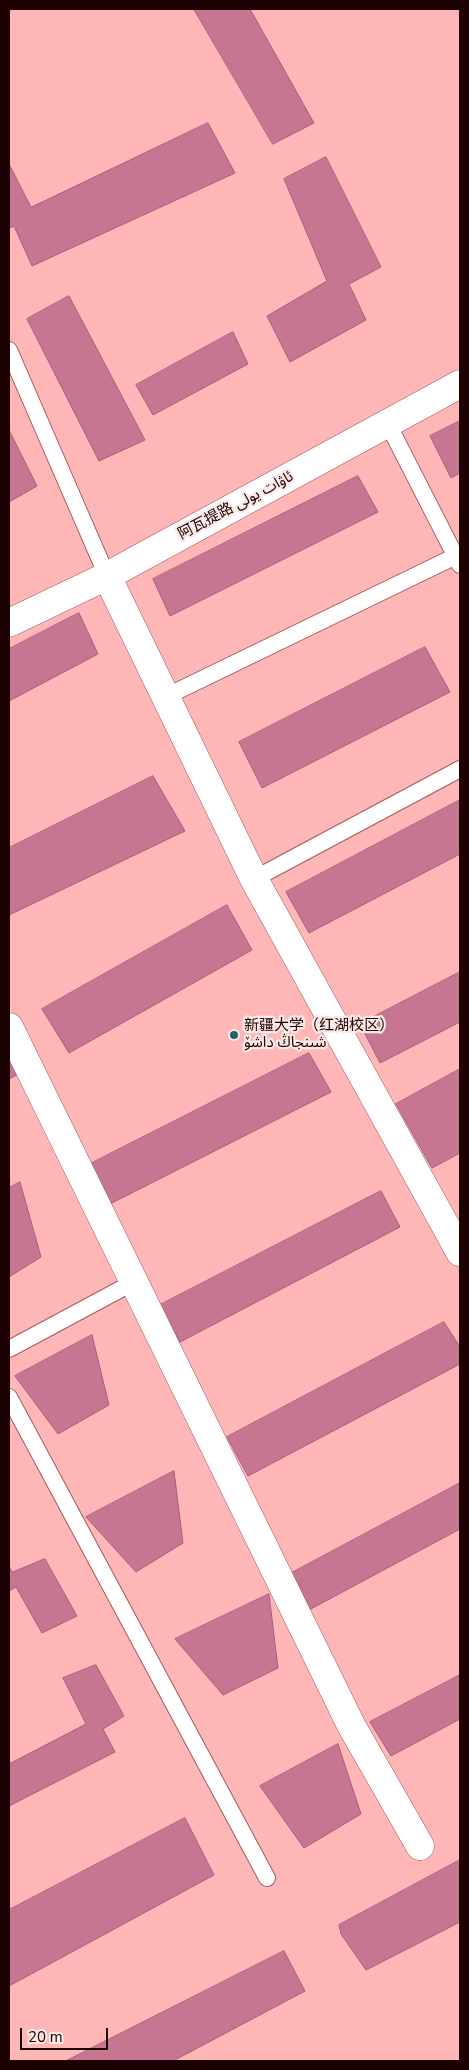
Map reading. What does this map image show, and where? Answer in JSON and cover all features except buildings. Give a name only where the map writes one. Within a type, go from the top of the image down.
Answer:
[{"type":"street","name":"阿瓦提路 ئاۋات يولى","points":[[9,623],[107,576],[460,384]]},
{"type":"street","points":[[107,576],[254,879],[460,1252]]},
{"type":"street","points":[[9,1027],[351,1726],[420,1846]]},
{"type":"lane","points":[[9,350],[107,576]]},
{"type":"lane","points":[[166,697],[459,559],[388,424]]},
{"type":"lane","points":[[254,879],[460,769]]},
{"type":"lane","points":[[9,1349],[134,1282]]},
{"type":"lane","points":[[9,1397],[266,1878]]},
{"type":"place","name":"新疆大学（红湖校区） شىنجاڭ داشۆ","points":[[234,1035]]}]
